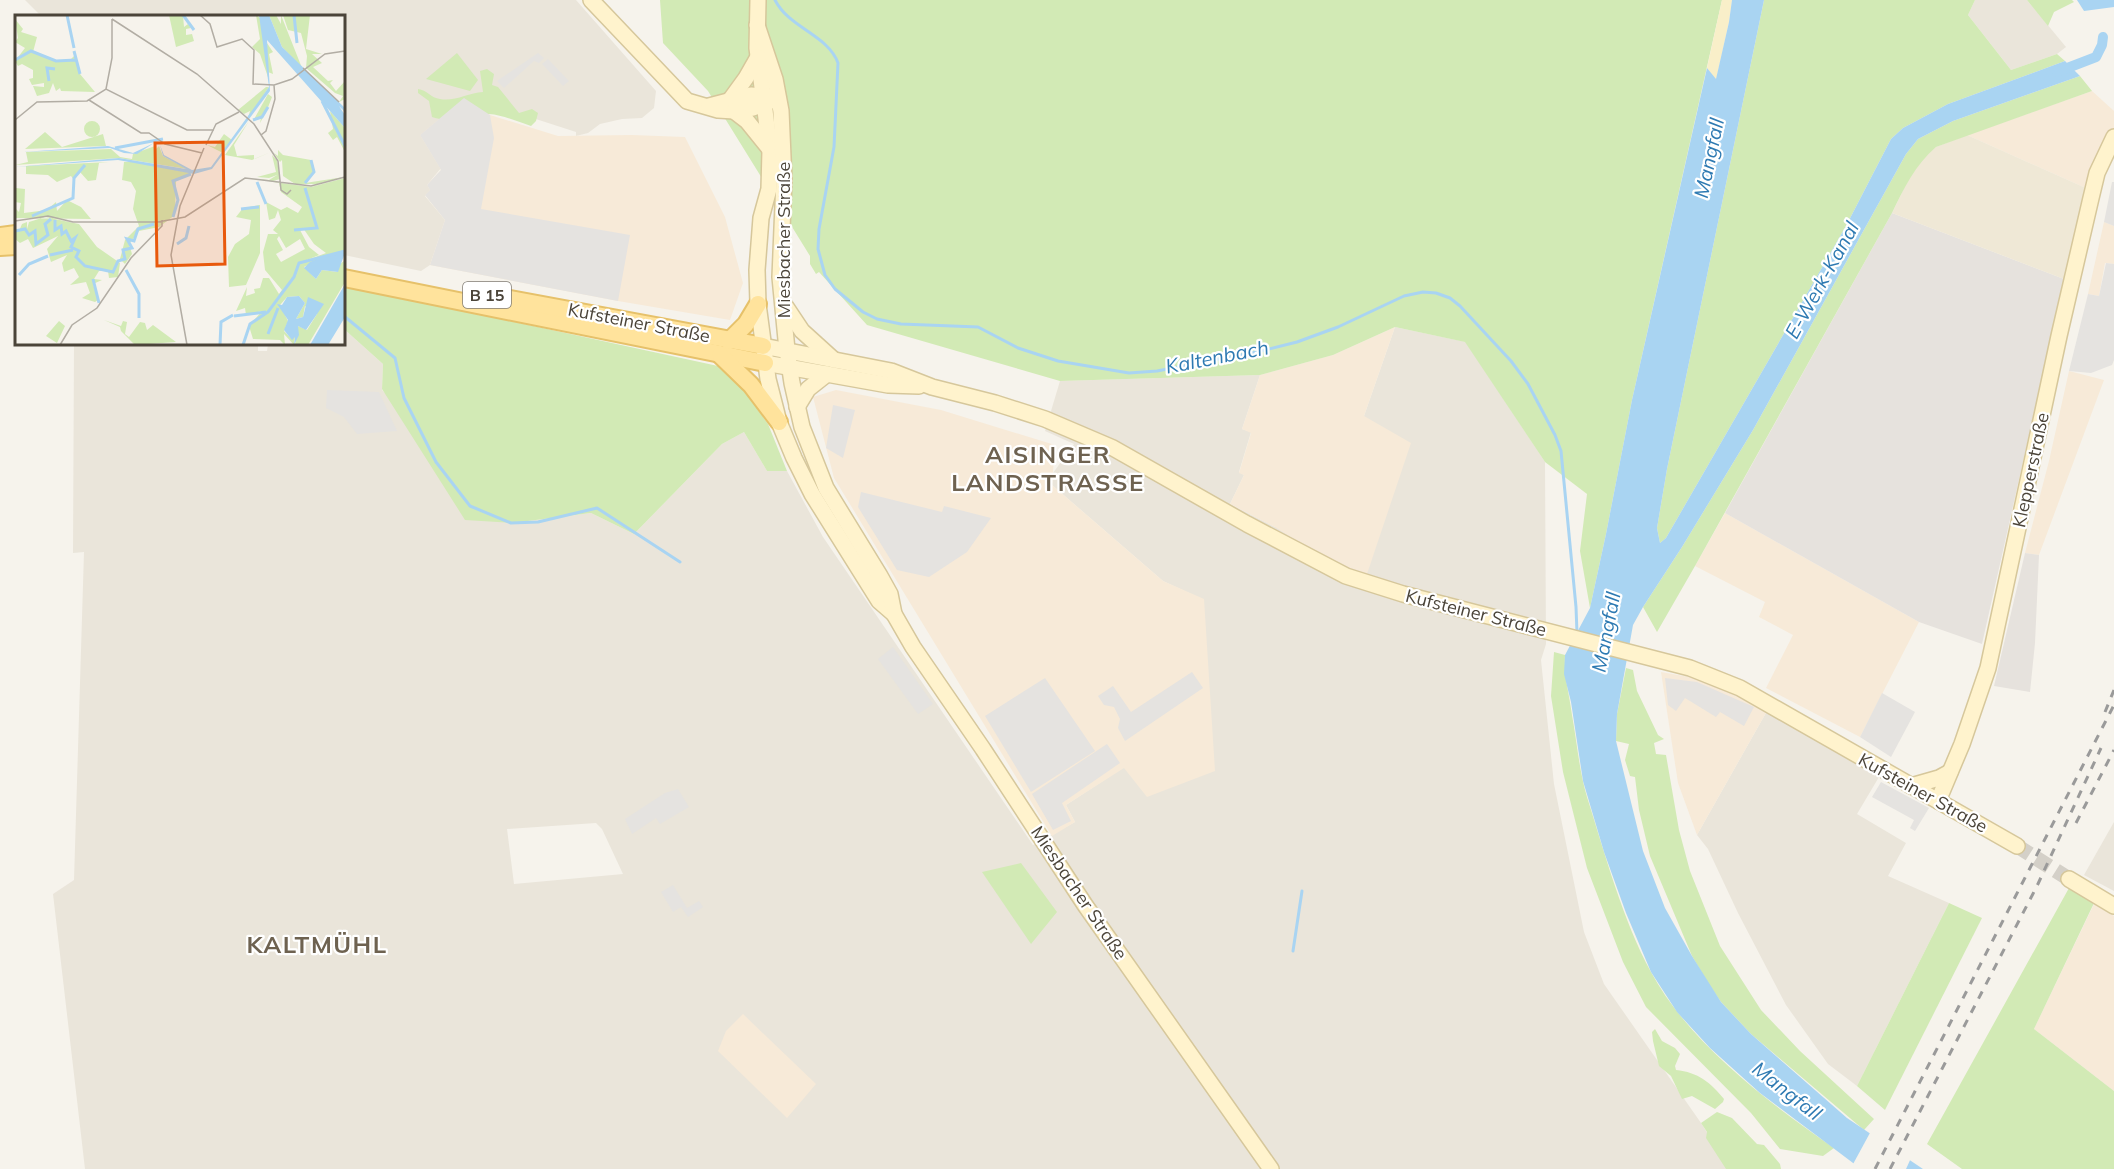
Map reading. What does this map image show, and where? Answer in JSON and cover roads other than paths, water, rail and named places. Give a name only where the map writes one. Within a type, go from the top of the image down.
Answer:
[{"type":"main road","points":[[591,0],[682,96],[693,103],[708,107],[732,106],[752,95],[769,99]]},
{"type":"main road","name":"Miesbacher Straße","points":[[758,3],[758,57],[784,171],[781,300],[789,368],[797,407],[810,452],[826,488],[890,594],[894,614]]},
{"type":"main road","name":"Miesbacher Straße","points":[[758,24],[769,99],[770,150],[769,189],[761,218],[759,240],[758,304],[765,363],[779,422],[794,458],[812,494],[879,601],[894,614],[1085,905],[1271,1169]]},
{"type":"main road","points":[[732,106],[758,57]]},
{"type":"main road","points":[[732,106],[761,136],[770,150]]},
{"type":"main road","name":"Klepperstraße","points":[[1938,801],[1966,735],[1988,668],[2059,336],[2095,181],[2114,137]]},
{"type":"main road","points":[[0,236],[15,234]]},
{"type":"main road","points":[[0,248],[15,246]]},
{"type":"main road","name":"Kufsteiner Straße","points":[[345,268],[630,320],[724,347],[765,363],[789,368],[830,367],[891,371],[932,387],[1020,410],[1113,447],[1247,524],[1346,576],[1402,594],[1690,668],[1740,688],[2017,846]]},
{"type":"main road","name":"Kufsteiner Straße","points":[[345,278],[724,347],[763,346],[787,350],[830,367]]},
{"type":"main road","points":[[781,300],[830,367],[808,389],[797,407]]},
{"type":"main road","points":[[758,304],[746,324],[724,347],[779,422]]},
{"type":"main road","points":[[1911,786],[1939,778],[1950,772]]},
{"type":"main road","points":[[2069,879],[2114,906]]},
{"type":"water","name":"Mangfall","points":[[1732,0],[1764,0],[1667,469],[1657,528],[1660,543],[1666,538],[1846,226],[1891,139],[1903,128],[1948,104],[2065,61],[2080,76],[1953,121],[1918,139],[1906,154],[1753,430],[1633,625],[1617,714],[1616,741],[1643,851],[1665,908],[1721,1002],[1751,1034],[1847,1118],[1923,1169],[1861,1169],[1760,1093],[1710,1048],[1677,1012],[1651,972],[1604,852],[1583,781],[1571,702],[1564,674],[1565,655],[1590,608],[1632,400],[1707,68],[1716,79]]},
{"type":"water","points":[[2077,0],[2114,0],[2114,7],[2084,11]]},
{"type":"waterway","name":"Kaltenbach","points":[[775,0],[789,18],[826,45],[838,63],[834,147],[819,229],[818,249],[825,275],[835,289],[863,312],[877,319],[901,324],[978,327],[1018,348],[1058,361],[1129,373],[1157,371],[1297,342],[1338,327],[1404,296],[1423,292],[1436,293],[1450,298],[1511,361],[1528,384],[1555,435],[1561,451],[1577,633]]},
{"type":"waterway","name":"E-Werk-Kanal","points":[[2057,72],[2096,57],[2103,37]]},
{"type":"waterway","points":[[345,317],[395,358],[404,398],[436,462],[470,506],[511,523],[538,522],[597,508],[680,562]]},
{"type":"waterway","points":[[1293,951],[1302,891]]},
{"type":"tunnel","points":[[2017,846],[2069,879]]},
{"type":"railway","points":[[2105,712],[2114,690]]},
{"type":"railway","points":[[1875,1169],[2114,705]]},
{"type":"railway","points":[[1890,1169],[2037,886],[2101,748]]},
{"type":"railway","points":[[2076,823],[2114,750]]},
{"type":"district","name":"AISINGER LANDSTRASSE","points":[[1048,469]]},
{"type":"district","name":"KALTMÜHL","points":[[317,945]]}]
